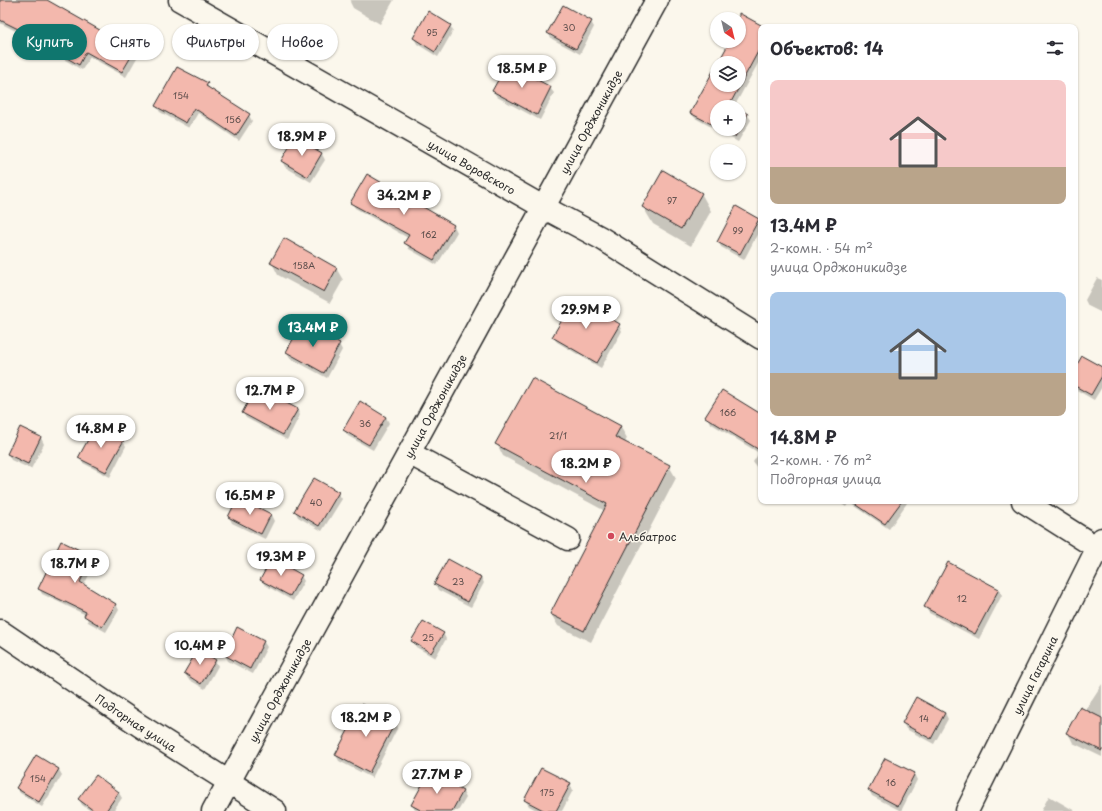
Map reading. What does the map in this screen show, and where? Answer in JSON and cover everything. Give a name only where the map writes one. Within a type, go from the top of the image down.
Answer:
[{"type":"street","name":"улица Воровского","points":[[180,0],[543,207],[601,238],[758,336]]},
{"type":"street","name":"улица Орджоникидзе","points":[[213,811],[657,0]]},
{"type":"street","points":[[409,453],[568,539]]},
{"type":"street","points":[[1028,504],[1101,546]]},
{"type":"street","name":"улица Гагарина","points":[[967,811],[1101,546]]},
{"type":"street","name":"Подгорная улица","points":[[0,631],[140,725],[275,811]]},
{"type":"building","points":[[0,0],[47,0],[95,27],[95,57],[87,53],[87,24],[12,24],[12,26],[0,20]]},
{"type":"building","points":[[563,5],[592,21],[576,49],[547,33]]},
{"type":"building","points":[[428,11],[451,25],[435,52],[413,38]]},
{"type":"building","points":[[746,17],[759,24],[758,52],[746,74],[746,56],[722,56],[726,48],[746,48]]},
{"type":"building","points":[[70,60],[82,60],[79,65]]},
{"type":"building","points":[[100,60],[129,60],[122,72]]},
{"type":"building","points":[[507,64],[551,87],[537,115],[492,91]]},
{"type":"building","points":[[177,67],[208,83],[206,86],[250,114],[236,136],[194,108],[186,123],[155,106]]},
{"type":"building","points":[[710,77],[710,92],[736,92],[732,100],[710,100],[710,123],[690,113]]},
{"type":"building","points":[[295,137],[322,153],[308,177],[281,161]]},
{"type":"building","points":[[663,170],[702,193],[681,229],[642,207]]},
{"type":"building","points":[[367,174],[454,225],[434,260],[404,243],[409,235],[350,203]]},
{"type":"building","points":[[736,206],[758,218],[740,254],[717,242]]},
{"type":"building","points":[[284,238],[337,268],[324,292],[270,263]]},
{"type":"building","points":[[575,298],[620,324],[597,363],[552,337]]},
{"type":"building","points":[[302,323],[340,343],[324,373],[286,352]]},
{"type":"building","points":[[1082,356],[1102,367],[1102,376],[1091,395],[1078,388],[1078,363]]},
{"type":"building","points":[[532,378],[621,426],[615,437],[670,465],[584,631],[550,614],[607,504],[495,444]]},
{"type":"building","points":[[256,387],[298,409],[283,435],[242,413]]},
{"type":"building","points":[[722,390],[758,412],[758,449],[705,417]]},
{"type":"building","points":[[360,401],[386,417],[369,445],[343,430]]},
{"type":"building","points":[[96,425],[124,440],[106,472],[78,458]]},
{"type":"building","points":[[20,427],[41,437],[28,464],[7,454]]},
{"type":"building","points":[[314,478],[339,492],[319,526],[294,511]]},
{"type":"building","points":[[238,497],[271,514],[261,534],[228,517]]},
{"type":"building","points":[[855,504],[900,504],[885,524]]},
{"type":"building","points":[[61,541],[92,556],[80,582],[116,604],[102,627],[84,616],[86,612],[38,589]]},
{"type":"building","points":[[272,558],[302,575],[290,596],[260,580]]},
{"type":"building","points":[[448,559],[481,577],[468,602],[434,584]]},
{"type":"building","points":[[948,562],[999,589],[975,634],[924,607]]},
{"type":"building","points":[[423,621],[444,633],[431,653],[411,641]]},
{"type":"building","points":[[237,627],[264,641],[250,669],[224,655]]},
{"type":"building","points":[[198,649],[216,660],[201,684],[184,673]]},
{"type":"building","points":[[916,697],[945,713],[931,739],[902,723]]},
{"type":"building","points":[[362,704],[396,721],[369,773],[335,755]]},
{"type":"building","points":[[1080,707],[1102,718],[1102,751],[1066,733]]},
{"type":"building","points":[[36,755],[59,769],[39,802],[16,788]]},
{"type":"building","points":[[885,758],[915,773],[898,806],[868,790]]},
{"type":"building","points":[[541,768],[571,783],[556,811],[545,811],[524,800]]},
{"type":"building","points":[[429,772],[463,791],[452,811],[422,811],[411,805]]},
{"type":"building","points":[[96,775],[119,792],[106,811],[94,811],[78,799]]},
{"type":"place","name":"Альбатрос","points":[[611,536]]}]
